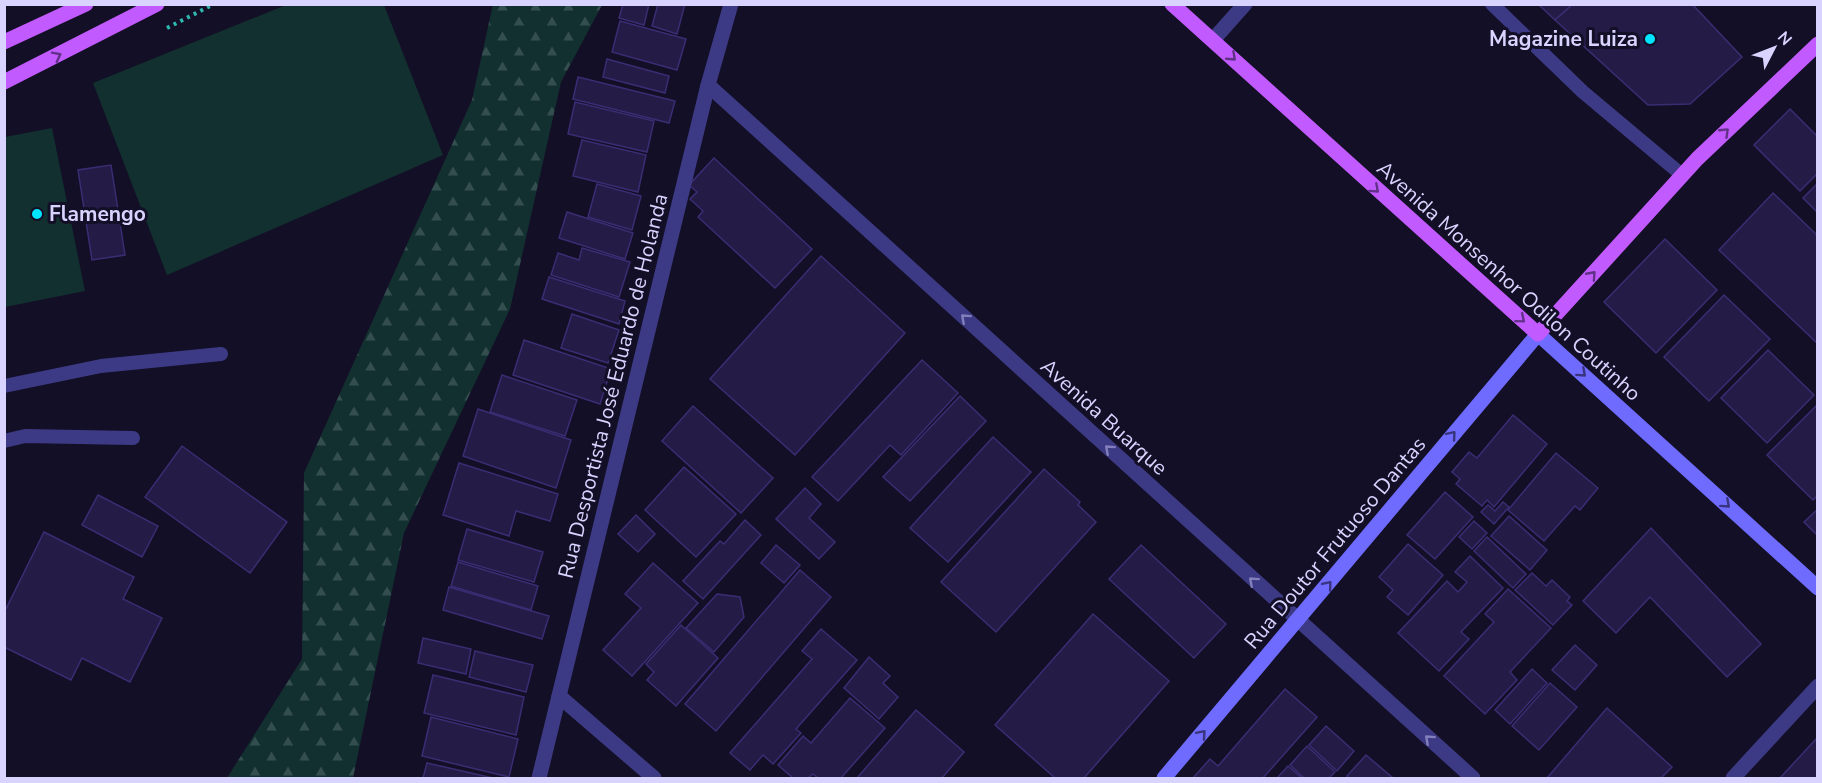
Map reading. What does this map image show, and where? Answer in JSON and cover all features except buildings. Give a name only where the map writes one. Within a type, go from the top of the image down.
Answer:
[{"type":"main road","points":[[4,42],[86,4]]},
{"type":"main road","points":[[4,82],[157,4]]},
{"type":"main road","name":"Avenida Monsenhor Odilon Coutinho","points":[[1172,4],[1818,588]]},
{"type":"main road","points":[[1538,333],[1682,176],[1818,44]]},
{"type":"main road","name":"Rua Doutor Frutuoso Dantas","points":[[1164,778],[1538,333]]},
{"type":"street","name":"Rua Desportista José Eduardo de Holanda","points":[[539,778],[708,85],[731,4]]},
{"type":"street","points":[[1213,40],[1245,4]]},
{"type":"street","name":"Avenida Buarque","points":[[708,85],[1473,778]]},
{"type":"street","points":[[1733,778],[1818,686]]},
{"type":"street","points":[[559,696],[654,778]]},
{"type":"lane","points":[[1492,4],[1583,92],[1682,176]]},
{"type":"lane","points":[[4,386],[101,366],[221,354]]},
{"type":"lane","points":[[4,441],[25,436],[133,438]]},
{"type":"green space","points":[[493,4],[602,5],[561,82],[510,309],[404,533],[353,778],[227,778],[302,659],[304,473],[472,100]]},
{"type":"green space","points":[[286,5],[384,5],[443,155],[167,275],[93,83]]},
{"type":"green space","name":"Flamengo","points":[[52,128],[85,291],[5,307],[5,137]]},
{"type":"place","name":"Magazine Luiza","points":[[1650,39]]},
{"type":"place","name":"Flamengo","points":[[37,214]]}]
